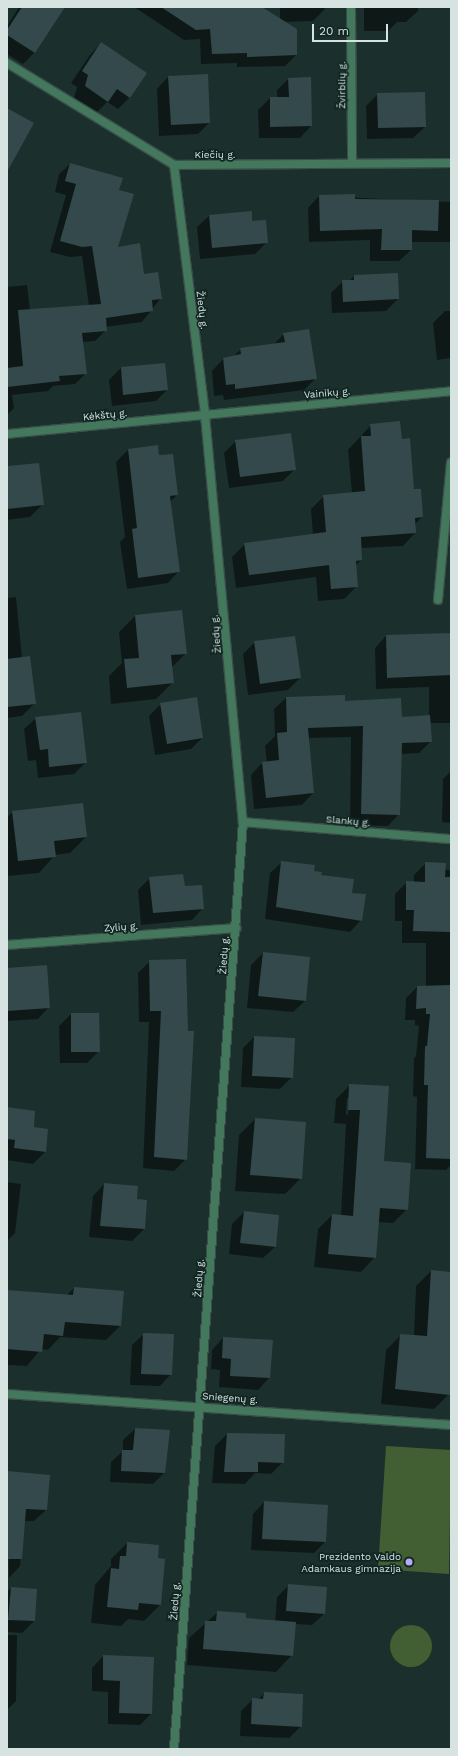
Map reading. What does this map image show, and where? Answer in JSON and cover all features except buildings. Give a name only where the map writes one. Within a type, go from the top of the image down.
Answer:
[{"type":"street","name":"Žvirblių g.","points":[[351,7],[352,162]]},
{"type":"street","points":[[7,63],[174,165]]},
{"type":"street","name":"Kiečių g.","points":[[174,165],[352,162],[451,163]]},
{"type":"street","name":"Žiedų g.","points":[[174,165],[206,415],[244,822],[174,1749]]},
{"type":"street","name":"Vainikų g.","points":[[206,415],[451,391]]},
{"type":"street","name":"Kėkštų g.","points":[[7,434],[206,415]]},
{"type":"street","points":[[438,600],[451,463]]},
{"type":"street","name":"Slankų g.","points":[[244,822],[451,839]]},
{"type":"street","name":"Zylių g.","points":[[7,945],[236,928]]},
{"type":"street","name":"Sniegenų g.","points":[[7,1394],[200,1406],[451,1425]]},
{"type":"green space","points":[[386,1446],[451,1450],[449,1574],[378,1569]]},
{"type":"green space","points":[[411,1625],[426,1631],[432,1646],[426,1661],[411,1667],[396,1661],[390,1646],[396,1631]]},
{"type":"place","name":"Prezidento Valdo Adamkaus gimnazija","points":[[409,1562]]}]
